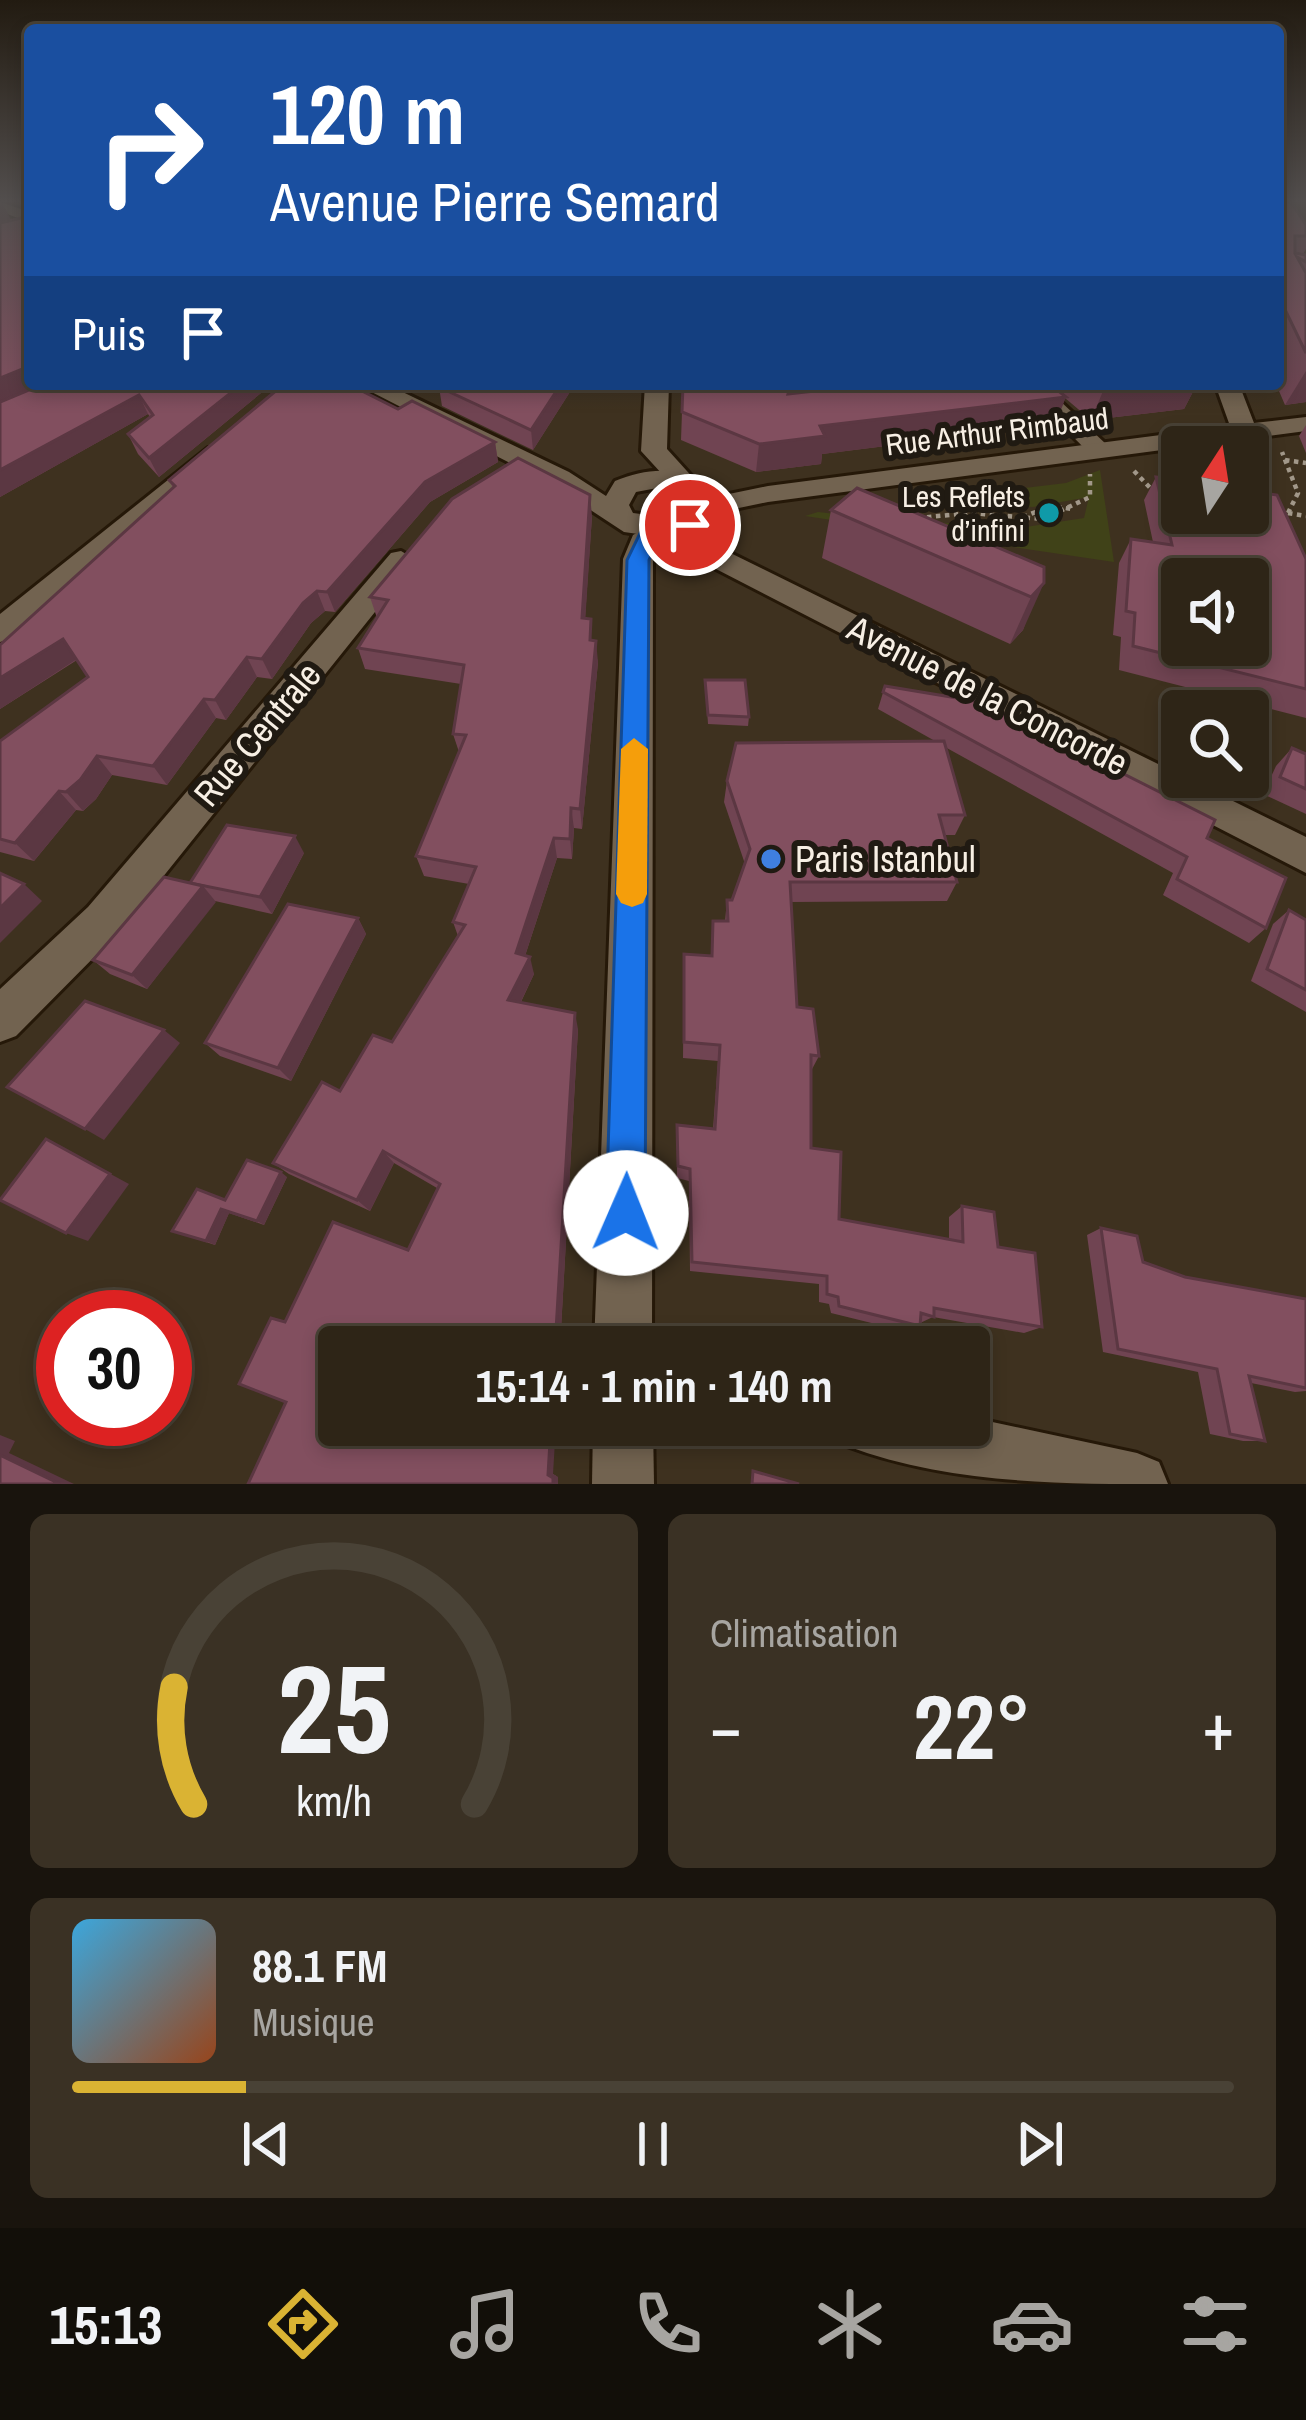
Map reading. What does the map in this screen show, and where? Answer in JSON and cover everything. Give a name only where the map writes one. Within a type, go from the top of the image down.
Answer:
[{"type":"street","points":[[380,390],[560,478],[633,483],[696,496],[690,525],[647,527],[615,500],[633,483],[641,390]]},
{"type":"street","name":"Avenue de la Concorde","points":[[657,390],[654,451],[696,496],[704,534],[735,563]]},
{"type":"street","points":[[1036,390],[1095,458]]},
{"type":"street","points":[[1229,390],[1243,426]]},
{"type":"street","name":"Rue Arthur Rimbaud","points":[[1269,429],[1306,424]]},
{"type":"street","points":[[0,631],[227,439]]},
{"type":"street","name":"Rue Arthur Rimbaud","points":[[696,496],[768,494],[1161,447]]},
{"type":"street","points":[[483,485],[523,460]]},
{"type":"street","name":"Avenue de la Concorde","points":[[560,478],[647,527],[735,563],[1306,856]]},
{"type":"street","points":[[623,1326],[638,560],[647,527]]},
{"type":"street","name":"Rue Centrale","points":[[0,1021],[104,920],[429,528]]},
{"type":"street","points":[[622,1446],[623,1484]]},
{"type":"street","points":[[964,1446],[1137,1484]]},
{"type":"path","points":[[847,403],[850,390]]},
{"type":"path","points":[[1273,429],[1298,493],[1288,513]]},
{"type":"path","points":[[907,518],[970,513],[1021,518],[1039,508],[1073,509],[1090,497],[1095,458]]},
{"type":"path","points":[[1285,460],[1306,463]]},
{"type":"path","points":[[1270,511],[1306,516]]},
{"type":"green space","points":[[1100,470],[1114,562],[805,516],[818,512],[932,525],[973,520],[1012,529],[1084,518],[1089,497],[1033,507],[970,502],[923,513],[868,507],[1066,483]]},
{"type":"building","points":[[0,271],[24,271],[24,368],[0,378]]},
{"type":"building","points":[[1284,271],[1306,273],[1306,353],[1284,307]]},
{"type":"building","points":[[29,390],[234,390],[149,458],[128,434],[153,415],[139,395],[0,470],[0,402]]},
{"type":"building","points":[[277,390],[360,390],[398,409],[412,401],[495,442],[425,482],[327,592],[317,591],[303,603],[262,659],[247,657],[215,700],[204,699],[153,766],[97,756],[80,780],[66,792],[59,791],[15,843],[0,839],[0,741],[88,677],[63,639],[0,678],[0,645],[175,486],[169,480]]},
{"type":"building","points":[[445,390],[557,390],[531,430]]},
{"type":"building","points":[[683,390],[789,390],[788,394],[1057,390],[1066,397],[820,426],[825,436],[759,444],[682,412]]},
{"type":"building","points":[[518,458],[590,495],[582,618],[591,619],[590,640],[596,641],[580,809],[571,808],[570,839],[554,838],[516,953],[530,957],[508,1000],[575,1013],[556,1326],[318,1326],[318,1446],[550,1446],[548,1475],[553,1484],[248,1484],[286,1402],[239,1384],[271,1318],[285,1322],[333,1222],[408,1250],[440,1184],[383,1151],[357,1200],[273,1163],[322,1082],[340,1091],[373,1035],[392,1042],[465,925],[453,922],[476,867],[416,856],[466,735],[453,734],[464,665],[358,648],[388,600],[370,597],[452,499]]},
{"type":"building","points":[[857,488],[1044,567],[1044,583],[1031,597],[831,510]]},
{"type":"building","points":[[1269,494],[1277,495],[1306,559],[1306,689],[1213,666],[1269,666],[1269,558],[1161,558],[1161,653],[1133,646],[1135,613],[1126,611],[1131,539],[1172,545],[1169,534],[1269,534]]},
{"type":"building","points":[[705,680],[745,680],[749,717],[708,715]]},
{"type":"building","points":[[885,686],[981,702],[1161,793],[1161,798],[1171,798],[1215,820],[1207,838],[1286,878],[1266,928],[1177,879],[1187,857],[883,692]]},
{"type":"building","points":[[944,741],[965,815],[939,815],[957,882],[790,882],[797,1007],[813,1009],[819,1056],[811,1055],[811,1148],[841,1152],[839,1219],[963,1242],[962,1206],[994,1212],[998,1247],[1035,1253],[1042,1327],[934,1308],[934,1317],[921,1313],[920,1326],[839,1306],[838,1297],[827,1294],[827,1276],[692,1262],[690,1169],[678,1166],[677,1125],[715,1129],[720,1045],[684,1042],[684,954],[712,956],[713,921],[728,921],[727,900],[732,900],[750,849],[727,781],[736,743]]},
{"type":"building","points":[[1292,748],[1306,754],[1306,789],[1280,777]]},
{"type":"building","points":[[227,825],[295,836],[260,897],[190,883]]},
{"type":"building","points":[[0,873],[24,884],[0,908]]},
{"type":"building","points":[[164,877],[203,886],[132,975],[93,960]]},
{"type":"building","points":[[288,904],[358,918],[278,1068],[205,1043]]},
{"type":"building","points":[[1289,910],[1306,920],[1306,990],[1267,969]]},
{"type":"building","points":[[85,1001],[164,1030],[85,1129],[7,1087]]},
{"type":"building","points":[[46,1139],[110,1174],[66,1233],[0,1200]]},
{"type":"building","points":[[247,1160],[281,1172],[257,1221],[221,1209],[206,1241],[172,1231],[197,1189],[225,1200]]},
{"type":"building","points":[[1101,1228],[1137,1236],[1143,1262],[1185,1277],[1306,1299],[1306,1388],[1249,1376],[1265,1441],[1230,1434],[1217,1369],[1118,1349]]},
{"type":"building","points":[[0,1455],[60,1484],[0,1484]]},
{"type":"building","points":[[753,1471],[799,1484],[752,1484]]},
{"type":"slow traffic","points":[[632,894],[634,749]]},
{"type":"place","name":"Les Reflets d’infini","points":[[1049,513]]},
{"type":"place","name":"Paris Istanbul","points":[[771,859]]},
{"type":"route","points":[[626,1213],[639,549],[650,534],[690,525]]}]
